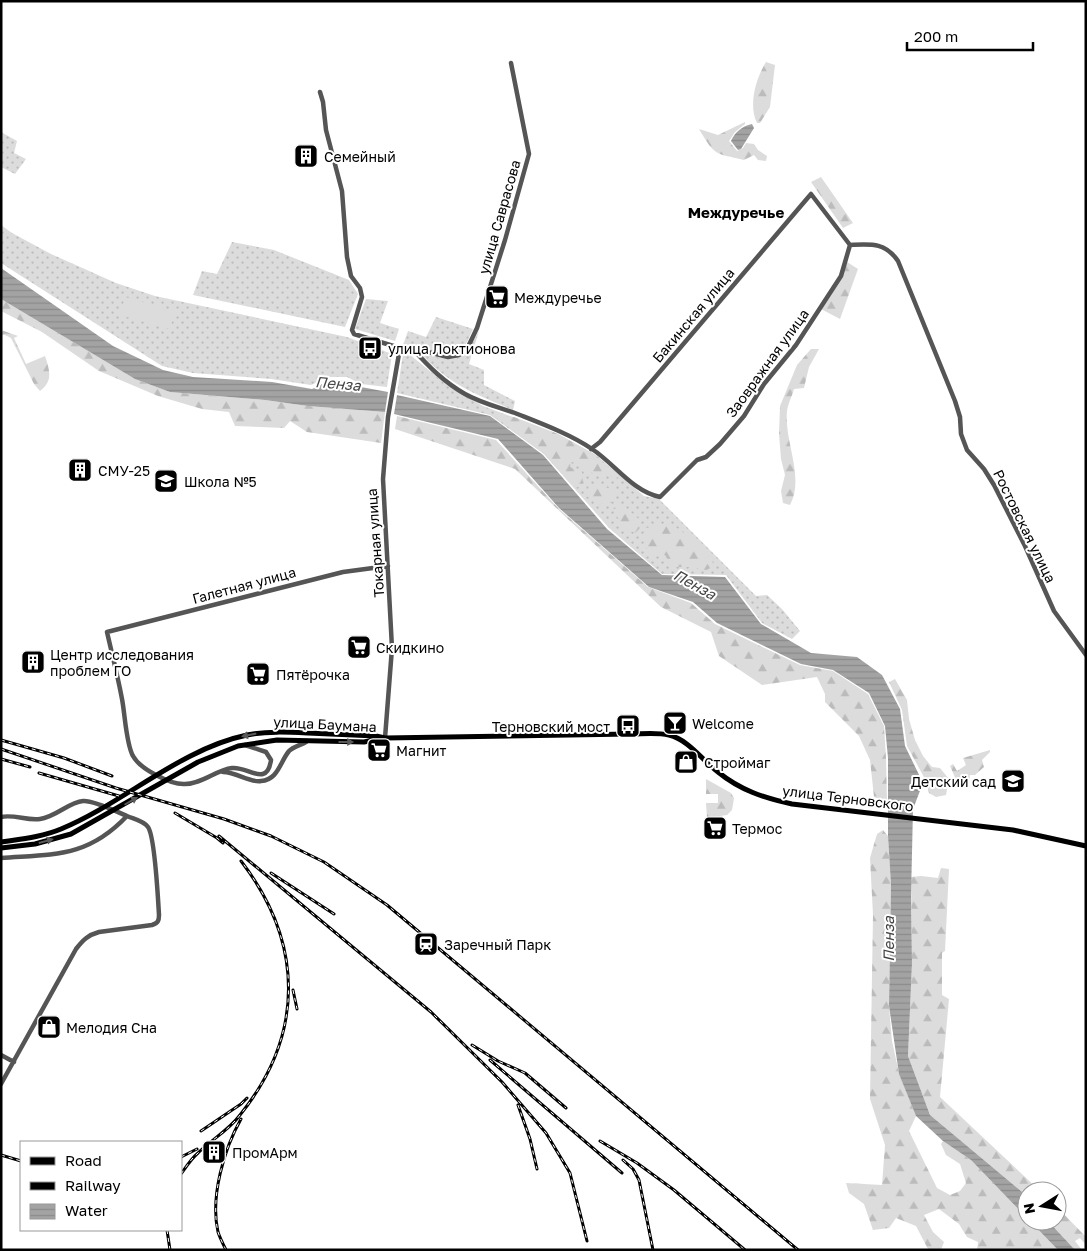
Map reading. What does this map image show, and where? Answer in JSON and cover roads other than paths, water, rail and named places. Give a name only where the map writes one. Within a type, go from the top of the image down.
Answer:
[{"type":"main road","name":"улица Баумана","points":[[1,842],[38,836],[60,829],[86,817],[193,755],[225,741],[246,735],[264,732],[376,736],[385,738]]},
{"type":"main road","name":"улица Терновского","points":[[385,738],[669,735],[683,741],[732,783],[766,798],[792,804],[1013,830],[1086,846]]},
{"type":"main road","name":"улица Баумана","points":[[1,848],[36,844],[71,834],[198,762],[244,745],[277,740],[364,742],[385,738]]},
{"type":"street","name":"улица Саврасова","points":[[413,349],[448,357],[459,355],[468,347],[477,328],[505,240],[529,154],[511,63]]},
{"type":"street","points":[[320,92],[326,130],[342,191],[347,257],[351,276],[360,288],[362,297],[352,330],[354,334],[400,348],[413,349],[431,369],[467,395],[495,408],[553,429],[592,449]]},
{"type":"street","name":"Бакинская улица","points":[[592,449],[600,442],[811,194],[850,245]]},
{"type":"street","name":"Ростовская улица","points":[[850,245],[878,244],[893,253],[898,260],[955,401],[966,450],[984,469],[994,485],[1025,546],[1054,611],[1086,655]]},
{"type":"street","name":"Заовражная улица","points":[[592,449],[647,494],[660,497],[697,460],[706,457],[720,444],[744,416],[764,384],[796,345],[842,276],[850,245]]},
{"type":"street","name":"Токарная улица","points":[[385,738],[392,648],[383,479],[388,417],[400,348]]},
{"type":"street","name":"Галетная улица","points":[[219,771],[197,782],[185,784],[173,782],[159,777],[133,756],[107,632],[336,573],[388,566]]},
{"type":"street","points":[[219,771],[233,772],[259,782],[268,780],[275,774],[291,749],[306,742]]},
{"type":"street","points":[[219,771],[238,768],[259,775],[270,769],[271,760],[266,752],[244,745]]},
{"type":"street","points":[[1,817],[8,815],[32,820],[41,819],[52,816],[83,801],[145,823],[149,828],[153,844],[159,915],[156,924],[99,932],[84,938],[76,949],[1,1084]]},
{"type":"street","points":[[1,858],[57,854],[79,850],[113,830],[127,816]]},
{"type":"street","points":[[1,1055],[14,1062]]},
{"type":"water","points":[[752,124],[754,128],[741,149],[738,150],[731,141],[737,132]]},
{"type":"water","name":"Пенза","points":[[1,268],[113,346],[163,370],[193,377],[272,382],[312,389],[331,380],[349,381],[361,387],[388,392],[385,412],[170,392],[135,379],[1,299]]},
{"type":"water","name":"Пенза","points":[[397,395],[490,416],[543,455],[607,529],[662,575],[725,577],[761,624],[811,653],[857,657],[882,675],[900,709],[905,746],[923,783],[913,809],[912,963],[908,1056],[930,1115],[1017,1188],[1017,1208],[971,1160],[943,1141],[916,1116],[899,1074],[889,1006],[891,885],[888,836],[888,758],[885,726],[869,693],[833,670],[801,664],[717,623],[693,602],[649,587],[559,508],[498,439],[394,414]]},
{"type":"water","points":[[1040,1231],[1057,1231],[1075,1250],[1058,1250]]},
{"type":"railway","points":[[1,740],[64,758],[112,776]]},
{"type":"railway","points":[[1,749],[116,788],[224,819],[271,836],[324,862],[387,905],[798,1250]]},
{"type":"railway","points":[[1,759],[30,767]]},
{"type":"railway","points":[[39,773],[119,796]]},
{"type":"railway","points":[[175,813],[223,843]]},
{"type":"railway","points":[[219,836],[431,1012],[502,1082],[546,1133],[570,1173],[587,1241]]},
{"type":"railway","points":[[182,1173],[195,1155],[240,1115],[261,1084],[276,1053],[285,1021],[288,988],[286,956],[277,924],[262,892],[241,861]]},
{"type":"railway","points":[[271,873],[334,914]]},
{"type":"railway","points":[[293,990],[297,1009]]},
{"type":"railway","points":[[472,1045],[498,1061],[525,1073],[566,1108]]},
{"type":"railway","points":[[490,1060],[622,1173]]},
{"type":"railway","points":[[201,1131],[247,1098]]},
{"type":"railway","points":[[518,1105],[530,1139],[537,1169]]},
{"type":"railway","points":[[226,1250],[218,1232],[216,1218],[217,1189],[229,1144],[241,1119]]},
{"type":"railway","points":[[600,1141],[637,1163],[674,1190],[745,1250]]},
{"type":"railway","points":[[182,1156],[197,1149]]},
{"type":"railway","points":[[1,1155],[20,1161]]},
{"type":"railway","points":[[623,1160],[633,1169],[639,1180],[653,1250]]},
{"type":"railway","points":[[167,1231],[170,1250]]},
{"type":"place","name":"Семейный","points":[[306,156]]},
{"type":"place","name":"Междуречье","points":[[497,297]]},
{"type":"place","name":"улица Локтионова","points":[[370,348]]},
{"type":"place","name":"СМУ-25","points":[[80,470]]},
{"type":"place","name":"Школа №5","points":[[166,481]]},
{"type":"place","name":"Скидкино","points":[[359,647]]},
{"type":"place","name":"Центр исследования проблем ГО","points":[[33,662]]},
{"type":"place","name":"Пятёрочка","points":[[258,674]]},
{"type":"place","name":"Welcome","points":[[675,723]]},
{"type":"place","name":"Терновский мост","points":[[628,726]]},
{"type":"place","name":"Магнит","points":[[379,750]]},
{"type":"place","name":"Строймаг","points":[[686,762]]},
{"type":"place","name":"Детский сад","points":[[1013,781]]},
{"type":"place","name":"Термос","points":[[715,828]]},
{"type":"place","name":"Заречный Парк","points":[[426,944]]},
{"type":"place","name":"Мелодия Сна","points":[[49,1027]]},
{"type":"place","name":"ПромАрм","points":[[214,1152]]},
{"type":"district","name":"Междуречье","points":[[736,212]]}]
